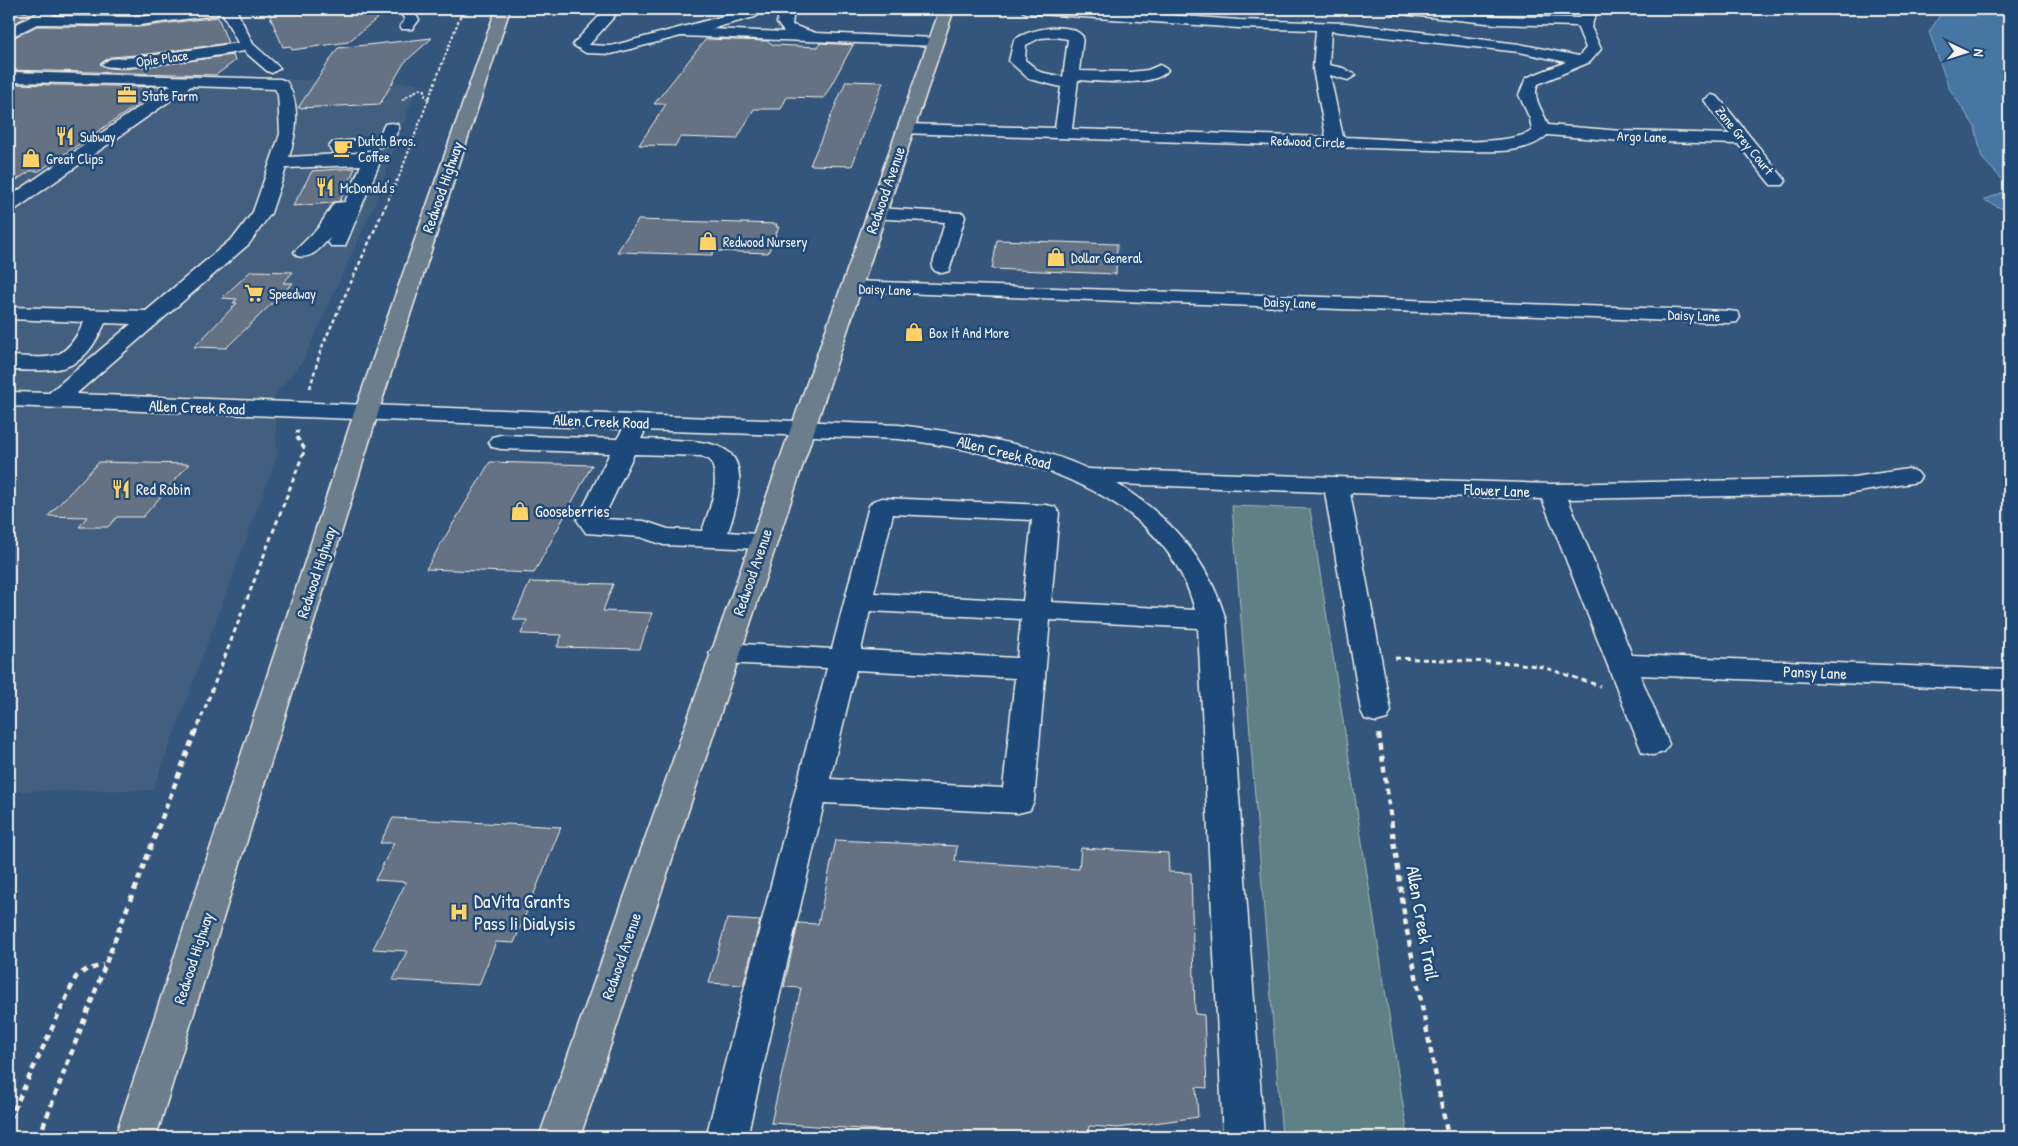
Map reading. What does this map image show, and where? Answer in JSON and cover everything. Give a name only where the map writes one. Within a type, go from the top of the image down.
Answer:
[{"type":"main road","name":"Redwood Highway","points":[[135,1137],[366,413],[503,9]]},
{"type":"main road","name":"Redwood Avenue","points":[[559,1137],[762,541],[948,9]]},
{"type":"street","points":[[9,34],[56,9]]},
{"type":"street","points":[[35,20],[139,21],[229,9],[248,46],[272,68]]},
{"type":"street","points":[[405,9],[412,20],[407,26]]},
{"type":"street","points":[[612,11],[580,45],[586,49],[598,51],[612,50],[750,14],[760,9]]},
{"type":"street","points":[[788,9],[784,23],[787,28],[812,36]]},
{"type":"street","points":[[1026,9],[1239,24],[1353,28],[1501,54],[1555,54],[1581,61]]},
{"type":"street","points":[[1391,9],[1431,11],[1512,20],[1586,18],[1583,28],[1594,49],[1591,55],[1581,61],[1543,75],[1532,81],[1526,88],[1529,103],[1540,129]]},
{"type":"street","points":[[1494,9],[1505,11],[1512,20]]},
{"type":"street","points":[[679,32],[697,12]]},
{"type":"street","points":[[1353,28],[1365,15]]},
{"type":"street","points":[[1324,26],[1322,77],[1336,142]]},
{"type":"street","points":[[679,32],[936,42]]},
{"type":"street","points":[[1063,134],[1071,78],[1074,58],[1076,37],[1071,35],[1039,34],[1030,36],[1019,43],[1017,61],[1032,76],[1042,80],[1071,78],[1141,76],[1155,74],[1155,65]]},
{"type":"street","name":"Opie Place","points":[[94,63],[122,64],[248,46]]},
{"type":"street","points":[[1074,58],[1093,58]]},
{"type":"street","points":[[9,77],[280,84],[286,94],[288,134],[282,157],[262,213],[242,240],[54,401]]},
{"type":"street","points":[[1322,77],[1334,85],[1348,78]]},
{"type":"street","points":[[9,205],[188,81]]},
{"type":"street","name":"Zane Grey Court","points":[[1712,100],[1777,181]]},
{"type":"street","points":[[282,157],[369,145],[385,140],[391,128]]},
{"type":"street","name":"Redwood Circle","points":[[906,130],[1493,146],[1528,140],[1540,133],[1540,129]]},
{"type":"street","name":"Argo Lane","points":[[1540,129],[1622,136],[1744,139]]},
{"type":"street","points":[[282,157],[357,158],[371,162],[338,242]]},
{"type":"street","points":[[304,252],[325,232],[338,212],[353,181],[367,171]]},
{"type":"street","points":[[876,214],[956,217],[942,267]]},
{"type":"street","name":"Daisy Lane","points":[[851,287],[1729,317]]},
{"type":"street","points":[[9,313],[150,318]]},
{"type":"street","points":[[9,363],[42,364],[67,360],[78,352],[98,316]]},
{"type":"street","name":"Allen Creek Road","points":[[9,400],[899,432],[966,441],[1012,451],[1085,476],[1112,490],[1168,536],[1194,573],[1206,595],[1212,620],[1244,1137]]},
{"type":"street","points":[[637,422],[590,520],[595,527],[644,528],[664,537],[762,541]]},
{"type":"street","points":[[501,442],[704,449],[718,454],[723,461],[727,492],[712,539]]},
{"type":"street","name":"Flower Lane","points":[[1085,476],[1552,492],[1847,486],[1908,477]]},
{"type":"street","points":[[1336,484],[1376,712]]},
{"type":"street","points":[[1552,492],[1653,744]]},
{"type":"street","points":[[726,1137],[811,790],[882,506],[1046,513],[1018,801],[811,790]]},
{"type":"street","points":[[858,601],[1212,620]]},
{"type":"street","points":[[724,653],[1030,669]]},
{"type":"street","name":"Pansy Lane","points":[[1621,664],[2009,680]]},
{"type":"path","points":[[38,1137],[305,449],[296,436],[321,350],[397,180],[463,9]]},
{"type":"path","points":[[402,100],[419,89],[425,90],[425,96],[429,100]]},
{"type":"path","points":[[1366,657],[1514,663],[1543,667],[1598,686],[1631,691]]},
{"type":"path","name":"Allen Creek Trail","points":[[1376,712],[1406,926],[1448,1137]]},
{"type":"path","points":[[9,1120],[76,977],[86,970],[104,965]]},
{"type":"shaded area","points":[[1944,9],[2009,9],[2009,187],[1982,158],[1975,127],[1949,88],[1929,32]]},
{"type":"shaded area","points":[[9,72],[418,83],[375,203],[304,359],[275,395],[277,456],[153,790],[9,791],[9,145],[106,85],[9,82]]},
{"type":"shaded area","points":[[2009,190],[2009,212],[1984,200]]},
{"type":"green space","points":[[1232,506],[1310,509],[1408,1137],[1282,1137]]},
{"type":"building","points":[[10,9],[32,14],[9,26]]},
{"type":"building","points":[[92,9],[187,9],[139,15],[82,14]]},
{"type":"building","points":[[267,9],[389,9],[348,42],[292,50],[290,46],[283,47]]},
{"type":"building","points":[[218,17],[228,43],[149,54],[110,57],[100,64],[109,68],[125,69],[233,55],[235,61],[216,75],[9,70],[9,40],[37,26],[139,27]]},
{"type":"building","points":[[432,38],[404,63],[380,104],[298,108],[338,48]]},
{"type":"building","points":[[706,39],[767,41],[774,45],[818,47],[820,43],[853,45],[824,98],[787,97],[781,109],[754,109],[737,139],[680,137],[675,146],[639,145],[666,104],[654,104]]},
{"type":"building","points":[[846,81],[883,82],[852,166],[810,165]]},
{"type":"building","points":[[9,84],[164,87],[39,171],[30,171],[9,185]]},
{"type":"building","points":[[355,168],[340,201],[293,206],[312,171]]},
{"type":"building","name":"Redwood Nursery","points":[[638,220],[777,224],[776,227],[779,227],[768,253],[714,251],[712,255],[617,252]]},
{"type":"building","name":"Dollar General","points":[[997,240],[1117,244],[1116,274],[992,269]]},
{"type":"building","points":[[251,271],[293,272],[283,283],[293,283],[226,348],[194,347],[237,303],[233,303],[237,299],[222,298]]},
{"type":"building","points":[[99,462],[189,464],[143,517],[117,517],[108,527],[79,527],[87,517],[48,516]]},
{"type":"building","name":"Gooseberries","points":[[490,462],[592,465],[534,573],[426,569]]},
{"type":"building","points":[[530,582],[613,584],[603,611],[652,613],[640,649],[557,647],[562,635],[521,634],[527,620],[513,620]]},
{"type":"building","name":"DaVita Grants Pass Ii Dialysis","points":[[393,818],[561,827],[514,943],[496,942],[479,985],[393,980],[407,951],[373,949],[406,882],[375,880],[394,843],[380,843]]},
{"type":"building","points":[[836,840],[957,846],[955,861],[1079,869],[1081,848],[1168,853],[1169,872],[1191,873],[1195,1014],[1204,1015],[1207,1088],[1196,1087],[1198,1117],[1118,1128],[1089,1126],[1088,1137],[905,1137],[906,1132],[771,1123],[801,988],[784,987],[798,923],[818,924]]},
{"type":"building","points":[[727,919],[760,921],[743,985],[709,983]]},
{"type":"place","name":"State Farm","points":[[127,95]]},
{"type":"place","name":"Subway","points":[[65,136]]},
{"type":"place","name":"Dutch Bros. Coffee","points":[[343,148]]},
{"type":"place","name":"Great Clips","points":[[31,158]]},
{"type":"place","name":"McDonald's","points":[[325,187]]},
{"type":"place","name":"Redwood Nursery","points":[[708,241]]},
{"type":"place","name":"Dollar General","points":[[1056,257]]},
{"type":"place","name":"Speedway","points":[[254,293]]},
{"type":"place","name":"Box It And More","points":[[914,332]]},
{"type":"place","name":"Red Robin","points":[[121,489]]},
{"type":"place","name":"Gooseberries","points":[[520,511]]},
{"type":"place","name":"DaVita Grants Pass Ii Dialysis","points":[[459,912]]}]
